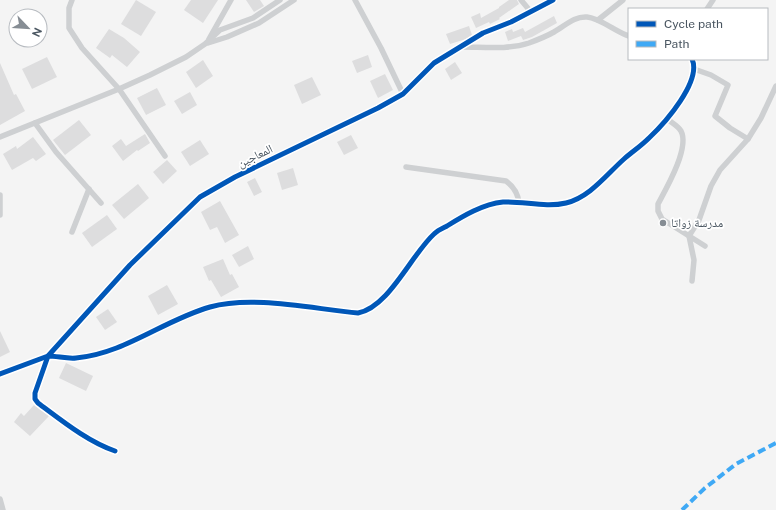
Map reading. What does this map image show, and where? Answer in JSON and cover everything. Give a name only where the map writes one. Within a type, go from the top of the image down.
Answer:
[{"type":"street","points":[[72,0],[69,8],[69,28],[82,48],[119,89],[165,156]]},
{"type":"street","points":[[205,44],[231,0]]},
{"type":"street","points":[[0,138],[119,89],[186,57],[205,44],[220,30],[253,18],[280,0]]},
{"type":"street","points":[[205,44],[260,23],[294,0]]},
{"type":"street","points":[[355,0],[381,48],[403,94]]},
{"type":"street","points":[[521,0],[531,12]]},
{"type":"street","name":"المعاجين","points":[[0,374],[48,356],[130,265],[200,197],[235,177],[378,108],[403,94],[434,63],[483,33],[512,22],[553,0]]},
{"type":"street","points":[[598,20],[622,0]]},
{"type":"street","points":[[462,47],[514,47],[530,43],[554,32],[577,18],[588,17],[598,20],[628,36]]},
{"type":"street","points":[[115,451],[102,446],[83,434],[38,403],[35,399],[35,393],[48,356],[75,358],[114,349],[209,307],[225,304],[244,302],[358,313],[366,312],[386,296],[422,246],[435,232],[487,206],[502,202],[548,205],[566,203],[581,196],[596,186],[624,159],[649,138],[667,119],[682,98],[694,69],[692,60]]},
{"type":"street","points":[[694,69],[712,75],[728,85],[715,116],[730,128],[748,139]]},
{"type":"street","points":[[692,281],[694,260],[689,236],[699,220],[710,186],[720,170],[748,139],[761,118],[776,86]]},
{"type":"street","points":[[667,119],[677,126],[681,131],[683,138],[682,147],[675,168],[658,204],[658,211],[662,219],[705,246]]},
{"type":"street","points":[[36,123],[56,152],[101,203]]},
{"type":"street","points":[[406,167],[506,181],[512,185],[516,191],[519,203]]},
{"type":"street","points":[[72,232],[89,189]]},
{"type":"street","points":[[0,195],[0,215]]},
{"type":"street","points":[[0,499],[3,510]]},
{"type":"building","points":[[136,0],[156,12],[141,36],[121,24]]},
{"type":"building","points":[[191,0],[218,0],[203,23],[184,10]]},
{"type":"building","points":[[246,0],[260,0],[264,6],[254,12]]},
{"type":"building","points":[[509,0],[517,0],[519,4],[499,18],[500,19],[476,28],[471,17],[480,13],[481,18],[499,8]]},
{"type":"building","points":[[554,16],[557,23],[532,37],[523,40],[521,36],[508,41],[505,32],[512,29],[513,32],[523,28],[525,32]]},
{"type":"building","points":[[469,26],[472,35],[466,39],[450,44],[446,34]]},
{"type":"building","points":[[109,29],[124,38],[140,52],[127,67],[112,55],[110,58],[96,48]]},
{"type":"building","points":[[368,55],[372,67],[357,73],[352,61]]},
{"type":"building","points":[[47,57],[57,77],[32,89],[22,69]]},
{"type":"building","points":[[203,60],[213,76],[196,88],[186,72]]},
{"type":"building","points":[[455,62],[462,73],[451,80],[445,69]]},
{"type":"building","points":[[0,63],[14,95],[16,94],[25,111],[0,125]]},
{"type":"building","points":[[385,74],[393,90],[378,98],[370,81]]},
{"type":"building","points":[[312,77],[321,95],[302,104],[294,85]]},
{"type":"building","points":[[157,88],[166,105],[146,115],[137,98]]},
{"type":"building","points":[[190,92],[197,105],[182,114],[174,101]]},
{"type":"building","points":[[79,120],[91,135],[65,155],[53,140]]},
{"type":"building","points":[[145,134],[150,143],[138,151],[137,150],[123,161],[112,146],[121,139],[126,146]]},
{"type":"building","points":[[351,135],[358,148],[344,155],[337,142]]},
{"type":"building","points":[[33,137],[46,154],[36,161],[33,158],[12,170],[3,154],[16,146],[17,149]]},
{"type":"building","points":[[200,140],[209,154],[190,166],[181,152]]},
{"type":"building","points":[[167,160],[177,171],[163,184],[153,172]]},
{"type":"building","points":[[293,168],[298,185],[282,190],[277,173]]},
{"type":"building","points":[[255,178],[262,192],[254,196],[247,182]]},
{"type":"building","points":[[138,184],[149,198],[124,219],[112,205]]},
{"type":"building","points":[[220,201],[239,235],[225,243],[217,227],[210,230],[201,212]]},
{"type":"building","points":[[107,215],[117,229],[92,247],[82,233]]},
{"type":"building","points":[[248,246],[254,259],[239,267],[232,255]]},
{"type":"building","points":[[223,259],[230,275],[232,274],[239,287],[221,297],[211,280],[209,281],[203,267]]},
{"type":"building","points":[[167,285],[178,304],[158,315],[148,296]]},
{"type":"building","points":[[108,309],[117,322],[105,330],[96,317]]},
{"type":"building","points":[[0,331],[10,352],[0,357]]},
{"type":"building","points":[[66,363],[93,376],[86,391],[59,378]]},
{"type":"building","points":[[34,405],[49,416],[30,436],[14,422],[21,413],[24,416]]},
{"type":"marked path","points":[[682,510],[705,488],[736,464],[776,443]]},
{"type":"cycle path","points":[[0,374],[48,356],[130,265],[200,197],[235,177],[378,108],[403,94],[434,63],[483,33],[511,22],[553,0]]},
{"type":"cycle path","points":[[115,451],[95,442],[75,430],[38,403],[35,399],[35,393],[48,356],[73,358],[94,355],[127,344],[193,313],[210,307],[227,304],[245,302],[283,304],[358,313],[369,309],[390,291],[425,243],[434,234],[466,215],[488,205],[503,202],[542,205],[566,203],[575,200],[590,191],[624,159],[646,141],[672,112],[687,90],[692,79],[694,68],[692,60]]},
{"type":"place","name":"مدرسة زواتا","points":[[663,223]]}]
